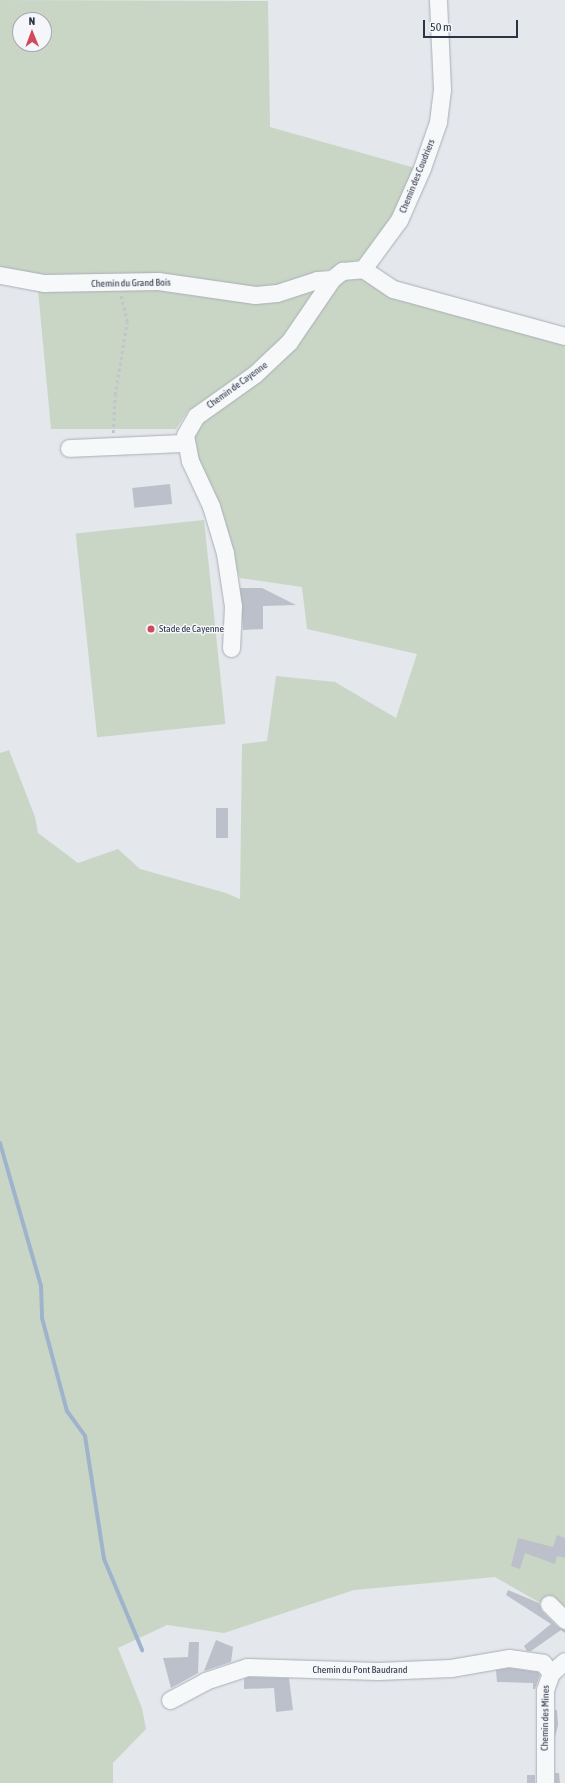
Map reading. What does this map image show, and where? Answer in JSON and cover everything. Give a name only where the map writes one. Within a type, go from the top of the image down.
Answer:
[{"type":"street","name":"Chemin des Coudriers","points":[[363,269],[399,220],[422,168],[438,122],[442,89],[438,0]]},
{"type":"street","name":"Chemin de Cayenne","points":[[231,648],[233,606],[225,553],[219,528],[190,461],[185,444],[188,425],[196,416],[274,358],[298,330],[332,279],[342,271],[363,269]]},
{"type":"street","points":[[363,269],[393,289],[565,336]]},
{"type":"street","name":"Chemin du Grand Bois","points":[[0,275],[44,283],[165,281],[255,295],[277,293],[317,280],[332,279]]},
{"type":"street","points":[[69,448],[185,444]]},
{"type":"street","points":[[549,1604],[565,1620]]},
{"type":"street","name":"Chemin du Pont Baudrand","points":[[170,1700],[205,1681],[247,1667],[319,1671],[378,1671],[451,1668],[509,1658],[543,1663],[551,1673]]},
{"type":"street","name":"Chemin des Mines","points":[[545,1783],[545,1690],[551,1673],[565,1661]]},
{"type":"path","points":[[108,283],[124,300],[127,322],[115,396],[113,447]]},
{"type":"green space","points":[[0,0],[268,1],[270,127],[415,168],[389,224],[365,258],[282,284],[254,288],[39,277],[0,269]]},
{"type":"green space","points":[[347,277],[359,277],[565,342],[565,1617],[495,1577],[354,1590],[224,1633],[167,1625],[118,1648],[142,1708],[146,1729],[113,1763],[113,1783],[0,1783],[0,753],[9,750],[35,817],[38,833],[78,863],[118,849],[140,869],[226,893],[240,899],[242,744],[267,741],[276,676],[335,682],[396,718],[417,654],[307,629],[302,587],[240,578],[202,472],[193,455],[193,429],[338,282]]},
{"type":"green space","points":[[313,288],[316,290],[274,349],[250,370],[188,411],[176,429],[51,429],[38,290]]},
{"type":"green space","name":"Stade de Cayenne","points":[[204,520],[225,724],[97,737],[76,533]]},
{"type":"building","points":[[170,484],[172,504],[134,508],[132,488]]},
{"type":"building","points":[[240,588],[262,588],[296,605],[263,606],[263,629],[243,630]]},
{"type":"building","points":[[216,808],[228,808],[228,838],[216,838]]},
{"type":"building","points":[[557,1535],[565,1538],[565,1558],[557,1556],[555,1564],[525,1553],[520,1569],[511,1566],[518,1538],[553,1547]]},
{"type":"building","points":[[508,1590],[539,1603],[542,1611],[558,1627],[565,1630],[565,1633],[561,1630],[531,1651],[527,1651],[524,1646],[551,1624],[506,1595]]},
{"type":"building","points":[[216,1640],[233,1647],[231,1662],[204,1671]]},
{"type":"building","points":[[189,1642],[199,1642],[198,1673],[171,1688],[163,1658],[188,1657]]},
{"type":"building","points":[[509,1668],[538,1672],[540,1675],[535,1689],[533,1689],[533,1683],[497,1682],[496,1670]]},
{"type":"building","points":[[248,1677],[289,1678],[293,1710],[276,1712],[274,1688],[244,1689],[244,1679]]},
{"type":"building","points":[[555,1710],[557,1710],[558,1725],[555,1737]]},
{"type":"building","points":[[555,1773],[559,1773],[560,1783],[555,1783]]},
{"type":"building","points":[[527,1775],[535,1775],[535,1783],[527,1783]]},
{"type":"waterway","points":[[0,1143],[41,1286],[42,1318],[67,1411],[85,1436],[104,1559],[142,1650]]},
{"type":"place","name":"Stade de Cayenne","points":[[151,629]]}]
